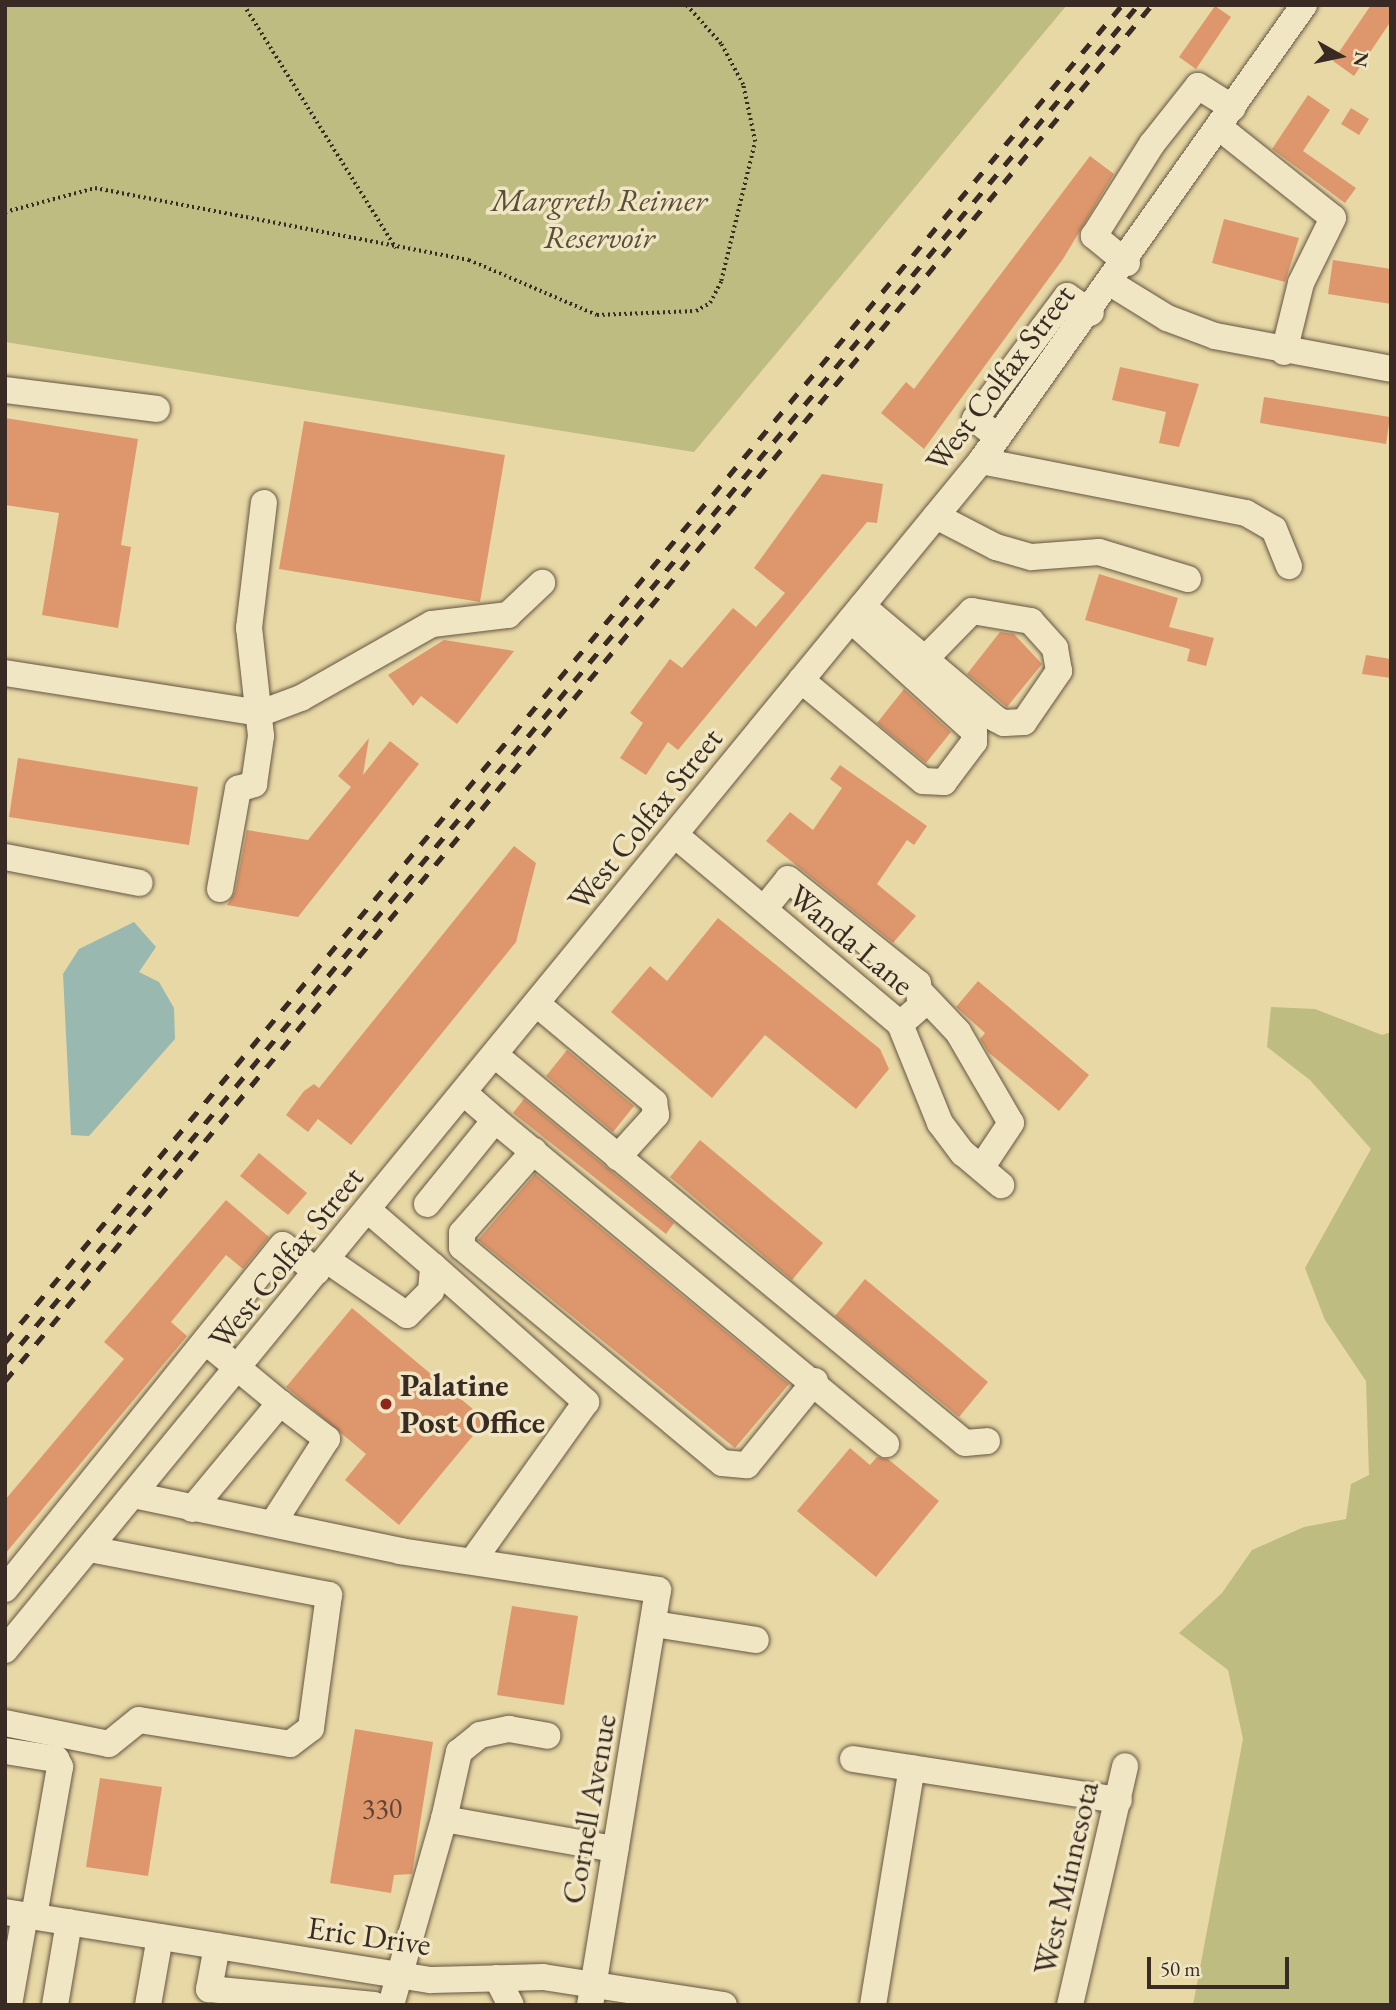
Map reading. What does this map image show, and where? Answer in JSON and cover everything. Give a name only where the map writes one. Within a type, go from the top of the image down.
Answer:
[{"type":"street","name":"West Colfax Street","points":[[6,1649],[981,461],[1091,313],[1304,5]]},
{"type":"street","points":[[1284,352],[1301,283],[1334,218],[1226,118],[1198,86],[1152,144],[1094,236],[1119,273],[1167,318],[1284,352],[1391,369]]},
{"type":"street","points":[[998,438],[975,419],[1067,296],[1091,313]]},
{"type":"street","points":[[1043,328],[1066,346]]},
{"type":"street","points":[[1010,373],[1033,391]]},
{"type":"street","points":[[5,390],[157,409]]},
{"type":"street","points":[[981,461],[1246,513],[1274,528],[1289,566]]},
{"type":"street","points":[[220,889],[238,789],[254,784],[261,713],[249,628],[264,503]]},
{"type":"street","points":[[936,516],[996,547],[1032,557],[1099,552],[1188,579]]},
{"type":"street","points":[[5,673],[261,713],[301,698],[432,624],[508,615],[542,583]]},
{"type":"street","points":[[856,613],[925,659],[1004,723],[1024,722],[1059,671],[1055,648],[1031,621],[972,611],[925,659]]},
{"type":"street","points":[[801,680],[923,781],[944,782],[974,742],[974,731],[856,613]]},
{"type":"street","name":"Wanda Lane","points":[[675,835],[900,1024],[940,1123],[981,1168],[1002,1185]]},
{"type":"street","points":[[5,857],[139,883]]},
{"type":"street","points":[[764,909],[788,879],[918,983],[923,995],[958,1032],[1011,1123],[981,1168]]},
{"type":"street","points":[[832,967],[859,935]]},
{"type":"street","points":[[900,1024],[921,1006],[923,995]]},
{"type":"street","points":[[537,1004],[654,1102],[656,1115],[618,1157]]},
{"type":"street","points":[[495,1055],[965,1443],[987,1441]]},
{"type":"street","points":[[464,1093],[815,1381],[886,1444]]},
{"type":"street","points":[[427,1204],[495,1120]]},
{"type":"street","points":[[534,1151],[462,1233],[462,1247],[722,1463],[747,1465],[815,1381]]},
{"type":"street","points":[[134,1495],[400,1550],[474,1559],[586,1402],[368,1210]]},
{"type":"street","points":[[5,1589],[284,1245],[407,1315],[431,1292],[433,1266]]},
{"type":"street","points":[[205,1341],[240,1366],[280,1403],[327,1440],[273,1522]]},
{"type":"street","points":[[157,1401],[191,1426]]},
{"type":"street","points":[[192,1509],[280,1403]]},
{"type":"street","points":[[5,1723],[109,1744],[139,1720],[290,1744],[311,1728],[329,1595],[84,1555],[47,1537]]},
{"type":"street","name":"Cornell Avenue","points":[[474,1559],[658,1590],[592,1993]]},
{"type":"street","points":[[654,1624],[756,1640]]},
{"type":"street","points":[[391,2005],[444,1819],[459,1752],[480,1735],[509,1729],[547,1736]]},
{"type":"street","points":[[5,1751],[56,1759],[60,1767],[21,1914],[9,2005]]},
{"type":"street","points":[[853,1759],[1119,1800]]},
{"type":"street","name":"West Minnesota","points":[[1070,2005],[1125,1766]]},
{"type":"street","points":[[873,2005],[912,1768]]},
{"type":"street","points":[[444,1819],[615,1849]]},
{"type":"street","name":"Eric Drive","points":[[21,1914],[400,1976],[498,1978],[592,1993],[724,2005]]},
{"type":"street","points":[[55,2005],[69,1922]]},
{"type":"street","points":[[148,2005],[160,1937]]},
{"type":"street","points":[[217,1946],[206,1997],[374,2005]]},
{"type":"street","points":[[300,2002],[304,1960]]},
{"type":"street","points":[[498,1978],[511,2005]]},
{"type":"path","points":[[244,5],[396,248]]},
{"type":"path","points":[[5,212],[95,188],[469,260],[597,315],[696,311],[710,303],[740,219],[755,142],[743,85],[721,44],[686,5]]},
{"type":"green space","name":"Margreth Reimer Reservoir","points":[[5,5],[1067,5],[694,452],[5,342]]},
{"type":"green space","points":[[1271,1007],[1315,1009],[1382,1035],[1391,1032],[1391,2005],[1193,2005],[1243,1739],[1228,1670],[1179,1633],[1222,1593],[1252,1550],[1304,1527],[1346,1519],[1351,1484],[1369,1475],[1366,1381],[1325,1320],[1305,1268],[1371,1149],[1310,1080],[1267,1047]]},
{"type":"water","points":[[134,922],[156,947],[139,972],[159,982],[174,1008],[175,1039],[89,1136],[71,1135],[63,974],[79,949]]},
{"type":"building","points":[[1371,5],[1391,5],[1391,21],[1354,76],[1333,61]]},
{"type":"building","points":[[1215,6],[1231,17],[1196,69],[1179,57]]},
{"type":"building","points":[[1308,95],[1330,110],[1303,151],[1356,188],[1345,203],[1272,149]]},
{"type":"building","points":[[1351,108],[1369,119],[1359,135],[1341,124]]},
{"type":"building","points":[[1090,156],[1114,174],[1063,259],[924,449],[881,413],[906,382],[914,389]]},
{"type":"building","points":[[1224,219],[1299,238],[1285,282],[1212,263]]},
{"type":"building","points":[[1333,260],[1391,269],[1391,304],[1328,294]]},
{"type":"building","points":[[1120,367],[1199,384],[1179,447],[1159,443],[1166,412],[1112,400]]},
{"type":"building","points":[[1264,397],[1390,417],[1386,444],[1260,423]]},
{"type":"building","points":[[5,418],[138,439],[121,545],[131,547],[118,628],[42,615],[59,513],[5,505]]},
{"type":"building","points":[[304,421],[505,455],[480,602],[279,569]]},
{"type":"building","points":[[822,474],[883,484],[877,523],[867,522],[678,750],[668,742],[646,775],[620,758],[643,723],[630,713],[670,659],[682,668],[733,608],[756,627],[785,593],[754,568]]},
{"type":"building","points":[[1099,574],[1178,598],[1169,627],[1214,638],[1206,666],[1187,661],[1190,649],[1085,620]]},
{"type":"building","points":[[1000,632],[1014,634],[1042,664],[1007,707],[967,674]]},
{"type":"building","points":[[444,640],[514,651],[457,724],[421,696],[413,706],[388,675]]},
{"type":"building","points":[[1366,655],[1391,659],[1391,678],[1362,674]]},
{"type":"building","points":[[904,689],[951,732],[926,763],[877,723]]},
{"type":"building","points":[[369,738],[363,775],[390,741],[419,764],[298,917],[227,905],[235,892],[247,830],[308,840],[351,787],[338,776]]},
{"type":"building","points":[[18,758],[198,787],[189,845],[9,817]]},
{"type":"building","points":[[840,765],[927,826],[914,845],[907,840],[877,884],[916,916],[893,943],[766,841],[790,812],[813,830],[842,788],[830,779]]},
{"type":"building","points":[[514,846],[536,863],[516,942],[351,1145],[318,1119],[308,1132],[286,1115],[304,1091],[314,1084],[319,1088]]},
{"type":"building","points":[[718,918],[880,1049],[889,1069],[856,1109],[765,1035],[712,1098],[611,1012],[650,966],[667,981]]},
{"type":"building","points":[[978,981],[1089,1075],[1059,1111],[988,1052],[980,1039],[985,1033],[956,1007]]},
{"type":"building","points":[[567,1050],[634,1106],[613,1132],[546,1076]]},
{"type":"building","points":[[524,1099],[674,1223],[666,1234],[513,1113]]},
{"type":"building","points":[[700,1140],[823,1243],[792,1280],[670,1177]]},
{"type":"building","points":[[259,1153],[307,1193],[288,1215],[240,1176]]},
{"type":"building","points":[[535,1174],[789,1384],[735,1448],[478,1240]]},
{"type":"building","points":[[226,1200],[269,1237],[243,1269],[226,1255],[171,1322],[187,1336],[5,1554],[5,1500],[124,1359],[104,1342]]},
{"type":"building","points":[[865,1279],[988,1382],[959,1417],[835,1316]]},
{"type":"building","name":"Palatine Post Office","points":[[352,1308],[486,1420],[399,1525],[345,1480],[366,1454],[286,1387]]},
{"type":"building","points":[[850,1448],[870,1465],[877,1457],[888,1459],[939,1501],[876,1577],[797,1511]]},
{"type":"building","points":[[512,1606],[578,1616],[564,1705],[497,1695]]},
{"type":"building","points":[[355,1729],[433,1742],[412,1874],[394,1875],[391,1893],[330,1883]]},
{"type":"building","points":[[100,1778],[162,1787],[148,1876],[86,1867]]},
{"type":"railway","points":[[5,1342],[1122,5]]},
{"type":"railway","points":[[5,1363],[1138,5]]},
{"type":"railway","points":[[5,1381],[1152,5]]},
{"type":"place","name":"Palatine Post Office","points":[[386,1404]]}]
